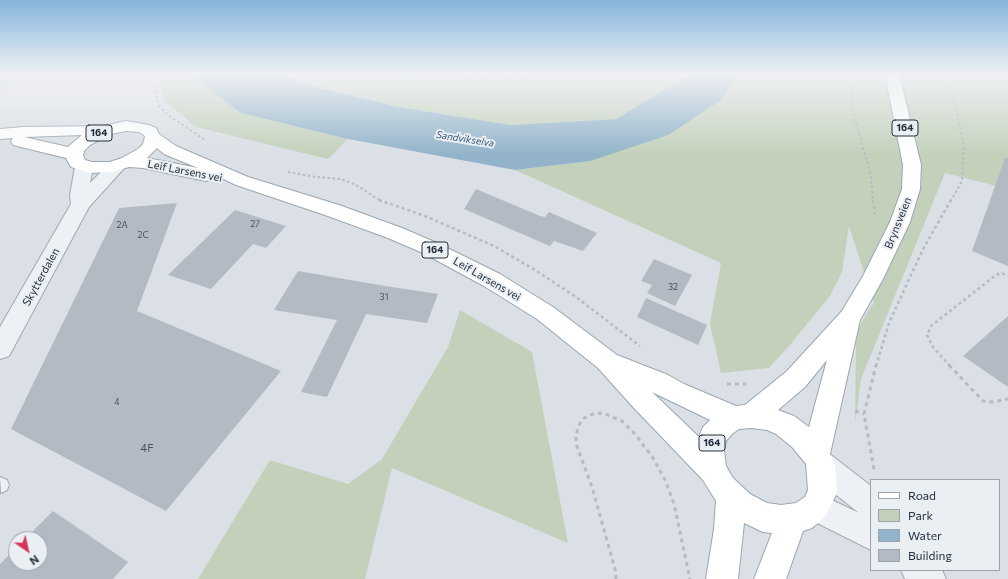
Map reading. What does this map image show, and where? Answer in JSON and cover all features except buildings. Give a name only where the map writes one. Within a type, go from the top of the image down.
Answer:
[{"type":"main road","name":"Brynsveien","points":[[743,417],[796,379],[850,317],[896,232],[910,194],[912,165],[898,101]]},
{"type":"main road","name":"164","points":[[0,134],[23,132],[78,132],[106,130],[126,126],[138,127],[150,132],[153,138],[151,145],[144,153],[123,164],[101,168],[79,161],[56,149],[0,138]]},
{"type":"main road","name":"164","points":[[79,161],[76,150],[84,141],[106,130]]},
{"type":"main road","name":"Leif Larsens vei","points":[[153,138],[170,150],[214,168],[242,182]]},
{"type":"main road","name":"Leif Larsens vei","points":[[123,164],[142,163],[242,182],[354,218],[430,248],[474,270],[544,313],[607,361],[643,400],[713,470]]},
{"type":"main road","name":"Brynsveien","points":[[818,460],[850,317]]},
{"type":"main road","name":"Leif Larsens vei","points":[[607,361],[659,382],[675,392],[743,417]]},
{"type":"main road","name":"164","points":[[770,579],[804,513],[823,493],[818,460],[802,438],[785,425],[768,418],[743,417],[723,425],[713,436],[710,451],[713,470],[723,488],[740,504],[763,517],[781,520],[804,513]]},
{"type":"main road","points":[[722,579],[729,529],[731,496]]},
{"type":"street","name":"Skytterdalen","points":[[79,161],[79,195],[81,204]]},
{"type":"street","name":"Skytterdalen","points":[[0,349],[81,204],[100,182],[123,164]]},
{"type":"street","points":[[818,460],[870,503]]},
{"type":"street","points":[[804,513],[870,535]]},
{"type":"street","points":[[918,571],[930,579]]},
{"type":"street","points":[[938,571],[946,579]]},
{"type":"path","points":[[158,101],[159,106],[168,115],[209,142]]},
{"type":"path","points":[[852,101],[852,106],[871,176],[876,221],[880,226],[896,232]]},
{"type":"path","points":[[876,473],[873,466],[864,414],[871,381],[890,323],[922,251],[962,182],[964,145],[954,101]]},
{"type":"path","points":[[288,172],[316,177],[341,179],[356,185],[379,200],[425,216],[494,246],[532,268],[576,297],[641,347]]},
{"type":"path","points":[[1008,276],[1001,273],[988,281],[932,326],[927,335],[933,347],[983,401],[992,402],[1008,399]]},
{"type":"path","points":[[722,382],[728,385],[749,383]]},
{"type":"path","points":[[616,579],[615,569],[592,487],[576,444],[576,436],[579,425],[584,418],[594,414],[603,413],[622,421],[635,434],[653,458],[666,480],[674,504],[690,579]]},
{"type":"green space","points":[[165,101],[225,101],[241,113],[348,139],[328,159],[196,127]]},
{"type":"green space","points":[[375,101],[646,101],[616,119],[510,125],[399,107]]},
{"type":"green space","points":[[719,101],[1008,101],[1008,189],[945,173],[861,379],[855,424],[856,343],[858,329],[871,306],[874,304],[849,226],[842,272],[830,296],[789,346],[769,368],[721,373],[710,324],[721,263],[515,170],[590,161]]},
{"type":"green space","points":[[460,310],[532,352],[568,543],[392,468],[365,579],[198,579],[270,460],[348,484],[382,459],[448,347]]},
{"type":"water","name":"Sandvikselva","points":[[225,101],[375,101],[399,107],[510,125],[616,119],[646,101],[719,101],[668,135],[590,161],[515,170],[348,139],[241,113]]}]
